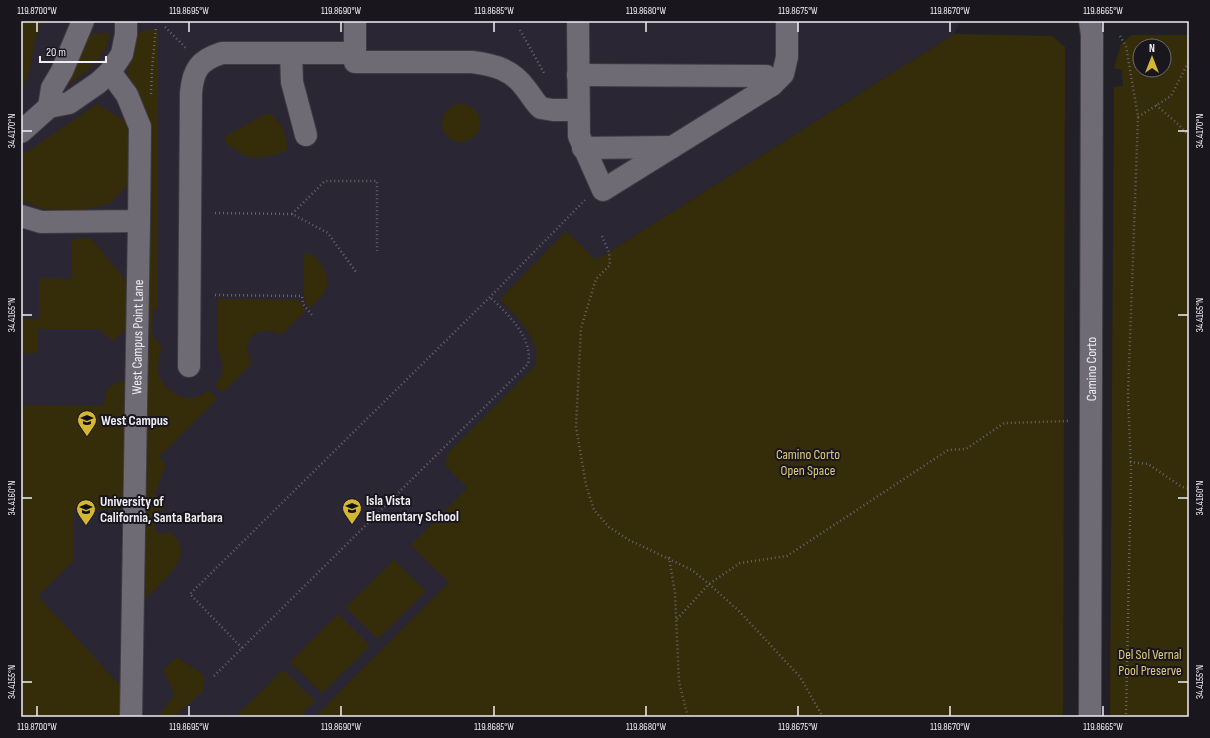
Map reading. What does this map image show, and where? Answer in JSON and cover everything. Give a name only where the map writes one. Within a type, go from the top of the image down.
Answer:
[{"type":"street","points":[[49,106],[52,88],[62,71],[83,21]]},
{"type":"street","points":[[21,132],[49,106],[69,103],[110,72],[122,54],[126,34],[126,21]]},
{"type":"street","points":[[355,21],[355,62],[472,62],[490,64],[502,68],[512,74],[541,108],[553,110],[578,110]]},
{"type":"street","points":[[578,21],[578,136],[603,190],[772,85],[783,74],[788,57],[788,21]]},
{"type":"street","name":"Camino Corto","points":[[1090,21],[1092,35],[1090,717]]},
{"type":"street","points":[[189,366],[192,82],[201,63],[208,57],[222,53],[355,53]]},
{"type":"street","points":[[291,53],[292,82],[306,135]]},
{"type":"street","name":"West Campus Point Lane","points":[[110,72],[127,96],[140,128],[131,717]]},
{"type":"street","points":[[578,75],[766,76],[772,85]]},
{"type":"street","points":[[583,148],[673,147]]},
{"type":"street","points":[[21,216],[41,222],[139,221]]},
{"type":"path","points":[[165,28],[190,52]]},
{"type":"path","points":[[520,30],[547,79]]},
{"type":"path","points":[[1120,36],[1126,46],[1138,117],[1128,395],[1130,462],[1126,717]]},
{"type":"path","points":[[1138,117],[1171,96],[1189,61]]},
{"type":"path","points":[[1156,105],[1180,125],[1189,136]]},
{"type":"path","points":[[292,214],[325,181],[377,181],[377,251]]},
{"type":"path","points":[[242,648],[190,594],[490,297],[582,201],[603,190]]},
{"type":"path","points":[[215,213],[292,214],[328,233],[356,272]]},
{"type":"path","points":[[602,236],[609,252],[610,264],[596,278],[581,328],[576,427],[586,485],[594,510],[609,527],[629,540],[669,557],[692,570],[709,584],[759,631],[800,676],[823,717]]},
{"type":"path","points":[[215,295],[302,296],[303,304],[312,315]]},
{"type":"path","points":[[214,676],[528,364],[529,349],[522,336],[506,313],[490,297]]},
{"type":"path","points":[[677,619],[709,584],[740,563],[788,556],[948,450],[966,449],[1004,423],[1069,422]]},
{"type":"path","points":[[1130,462],[1148,464],[1182,487],[1189,488]]},
{"type":"path","points":[[669,557],[675,593],[679,682],[688,717]]},
{"type":"shaded area","name":"Isla Vista Elementary School","points":[[21,21],[960,21],[954,34],[555,286],[554,717],[21,717]]},
{"type":"green space","points":[[21,21],[42,21],[35,39],[29,72],[21,97]]},
{"type":"green space","points":[[143,30],[158,30],[158,309],[153,309],[152,335],[161,346],[158,365],[159,376],[169,389],[179,396],[194,398],[209,390],[217,399],[159,457],[166,464],[155,494],[166,506],[156,515],[159,519],[156,524],[156,532],[160,534],[170,532],[179,542],[181,550],[179,558],[170,574],[143,600],[128,70],[138,35]]},
{"type":"green space","points":[[110,33],[104,51],[92,66],[85,73],[61,90],[85,34]]},
{"type":"green space","name":"Camino Corto Open Space","points":[[954,34],[1052,36],[1065,47],[1063,717],[315,717],[449,582],[411,545],[468,488],[446,466],[447,454],[536,365],[536,350],[534,343],[521,322],[500,299],[566,231],[596,260]]},
{"type":"green space","name":"Del Sol Vernal Pool Preserve","points":[[1132,35],[1189,35],[1189,717],[1110,717],[1114,87],[1123,86],[1122,70],[1114,68],[1121,44]]},
{"type":"green space","points":[[97,104],[129,123],[134,169],[125,188],[110,203],[83,210],[43,209],[21,200],[21,156]]},
{"type":"green space","points":[[461,104],[471,107],[477,113],[480,123],[477,133],[471,139],[461,142],[451,139],[445,133],[442,123],[445,113],[451,107]]},
{"type":"green space","points":[[265,114],[271,114],[282,126],[288,146],[285,152],[268,156],[254,157],[241,153],[226,143],[226,136]]},
{"type":"green space","points":[[91,238],[131,287],[131,324],[113,341],[99,329],[38,329],[38,353],[21,353],[21,318],[39,319],[39,278],[72,279],[71,239]]},
{"type":"green space","points":[[304,253],[309,254],[319,261],[327,278],[325,292],[310,308],[304,299]]},
{"type":"green space","points":[[218,299],[299,300],[306,311],[281,335],[273,331],[265,331],[258,332],[253,335],[249,340],[248,347],[248,354],[252,363],[223,392],[215,386],[221,376],[223,365],[218,349]]},
{"type":"green space","points":[[122,380],[129,391],[126,509],[74,509],[74,560],[38,596],[125,691],[124,717],[21,717],[21,405],[103,406],[107,388]]},
{"type":"green space","points":[[394,560],[426,591],[378,639],[346,607]]},
{"type":"green space","points":[[338,614],[370,646],[322,693],[290,662]]},
{"type":"green space","points":[[177,657],[204,676],[203,691],[174,717],[164,717],[160,713],[175,695],[163,670]]},
{"type":"green space","points":[[283,670],[315,701],[299,717],[235,717]]},
{"type":"place","name":"West Campus","points":[[87,437]]},
{"type":"place","name":"Isla Vista Elementary School","points":[[352,525]]},
{"type":"place","name":"University of California, Santa Barbara","points":[[86,526]]}]
